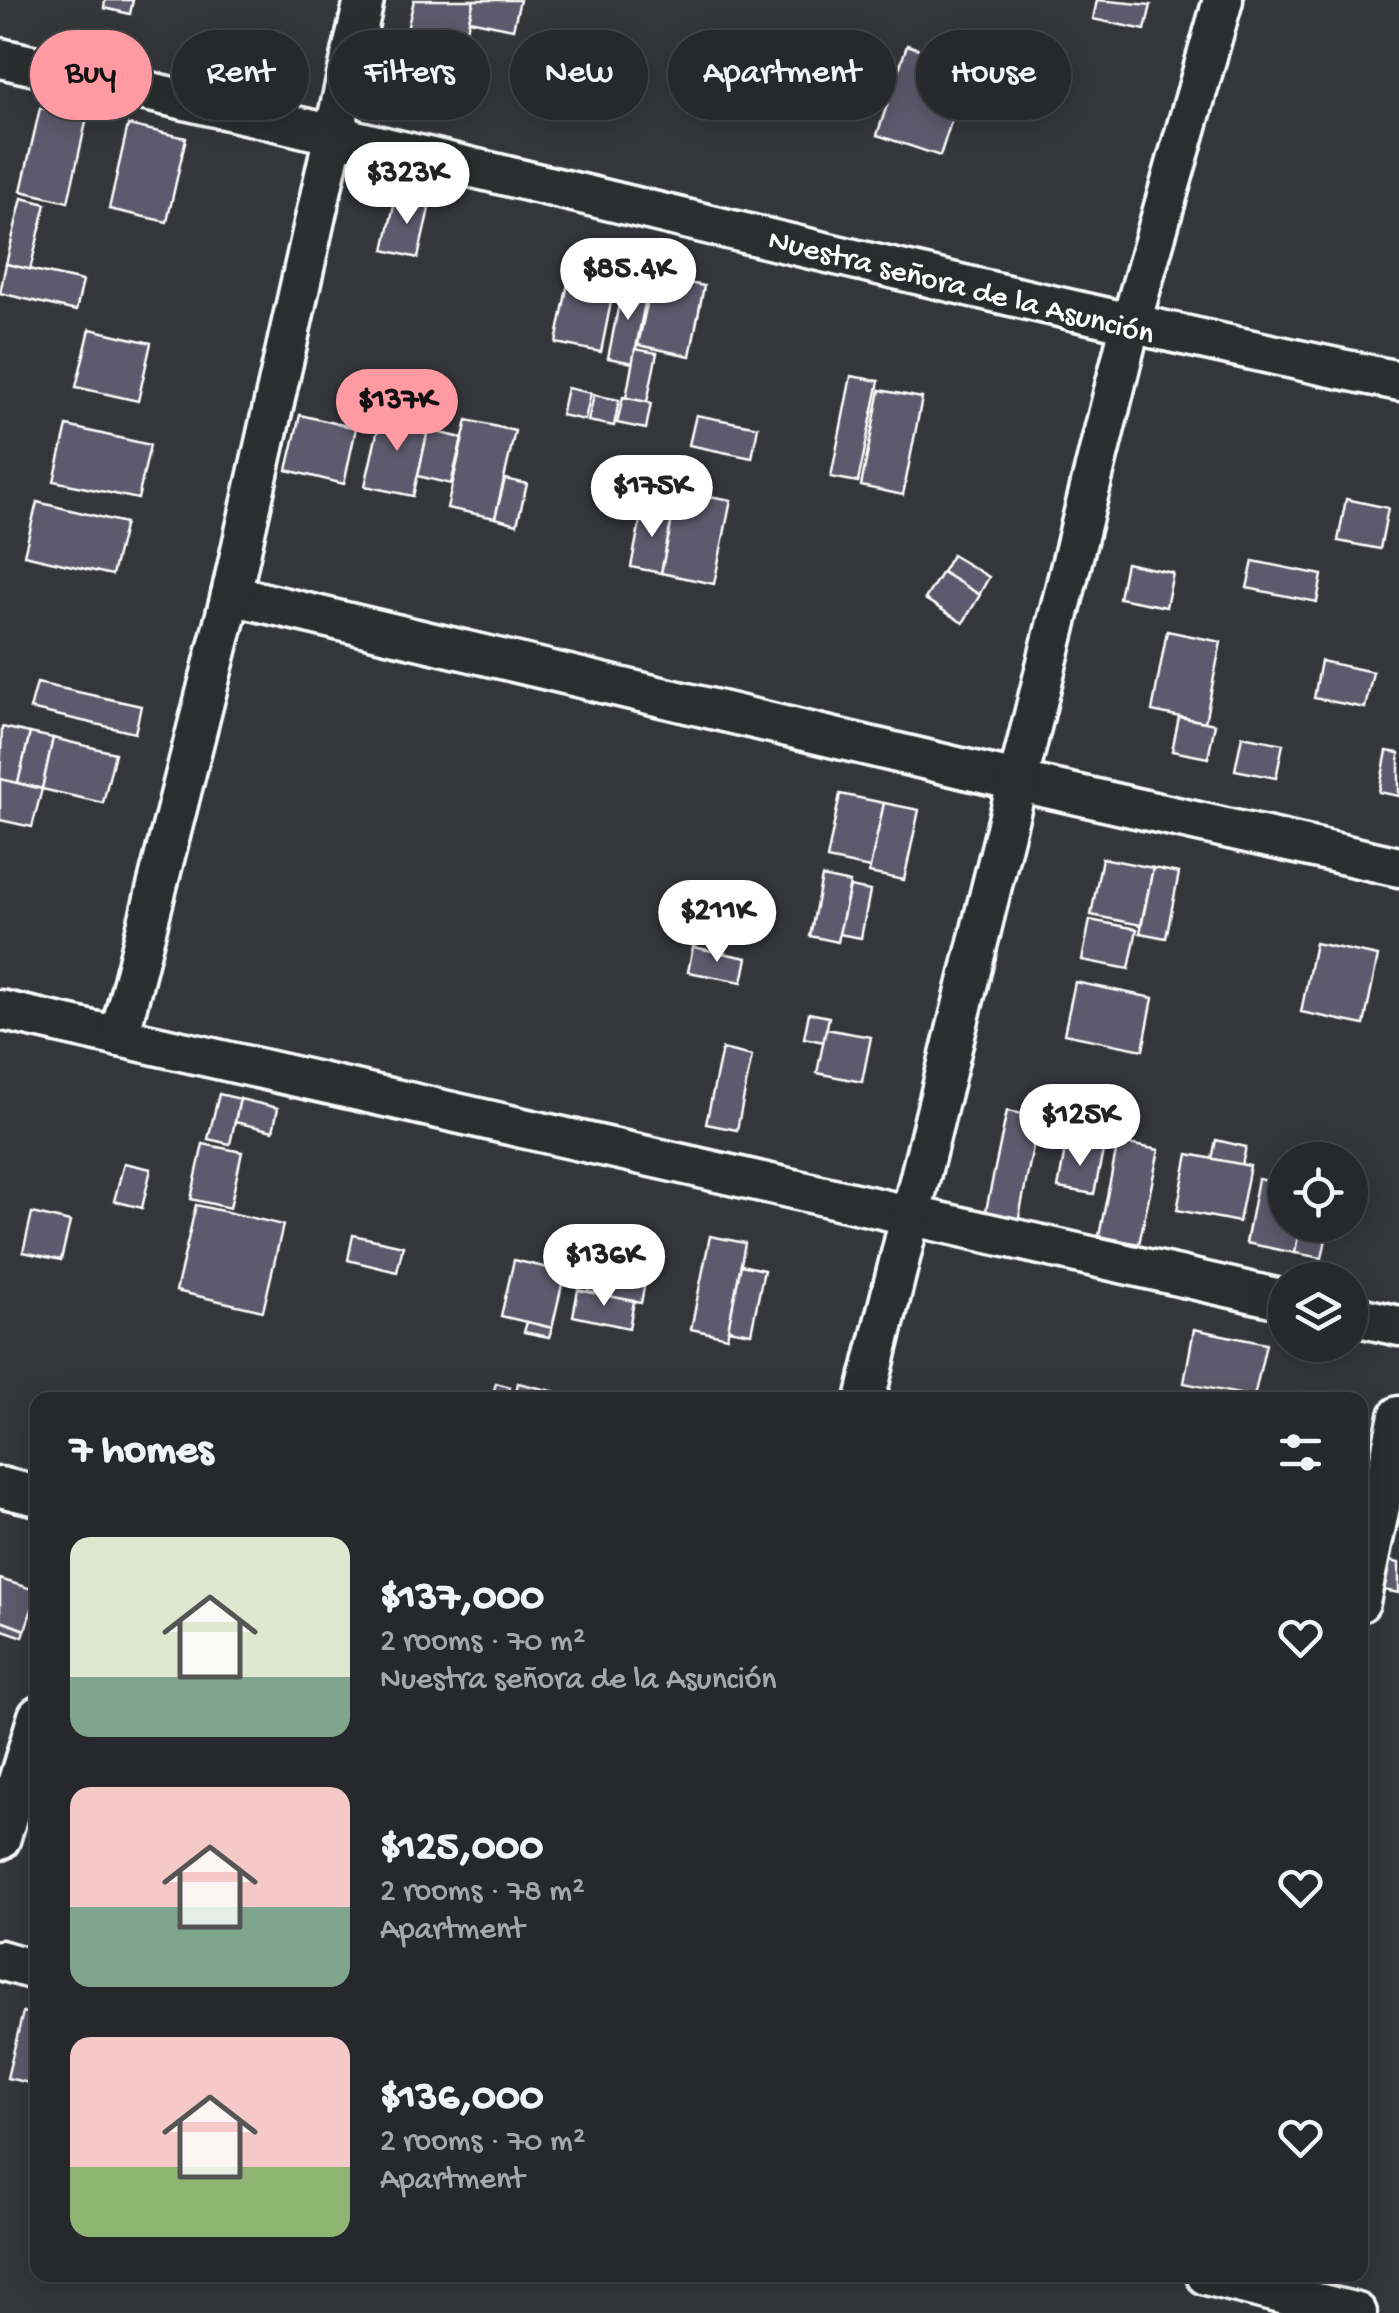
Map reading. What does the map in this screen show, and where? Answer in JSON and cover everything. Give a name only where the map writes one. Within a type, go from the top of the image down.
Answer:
[{"type":"street","points":[[119,1037],[231,594],[364,0]]},
{"type":"street","points":[[866,1392],[1130,326],[1222,0]]},
{"type":"street","name":"Nuestra señora de la Asunción","points":[[0,58],[336,132],[1130,326],[1399,381]]},
{"type":"street","points":[[231,594],[1016,781],[1399,867]]},
{"type":"street","points":[[0,1010],[1268,1296]]},
{"type":"street","points":[[1368,1319],[1399,1326]]},
{"type":"street","points":[[1368,1564],[1399,1416]]},
{"type":"street","points":[[0,1487],[30,1494]]},
{"type":"street","points":[[0,1840],[30,1742]]},
{"type":"street","points":[[0,1960],[30,1969]]},
{"type":"street","points":[[1234,2282],[1357,2313]]},
{"type":"building","points":[[105,0],[133,0],[130,14],[104,8]]},
{"type":"building","points":[[414,0],[474,0],[467,30],[407,30]]},
{"type":"building","points":[[474,0],[520,0],[513,29],[469,20]]},
{"type":"building","points":[[1097,0],[1151,5],[1145,30],[1093,19]]},
{"type":"building","points":[[907,45],[916,48],[916,120],[952,120],[940,156],[877,135],[882,120],[896,120],[896,78]]},
{"type":"building","points":[[37,120],[87,120],[68,202],[21,191]]},
{"type":"building","points":[[128,125],[186,138],[167,222],[109,209]]},
{"type":"building","points":[[396,196],[430,204],[418,258],[384,250]]},
{"type":"building","points":[[22,198],[46,204],[30,270],[6,264]]},
{"type":"building","points":[[574,253],[619,262],[601,352],[556,343]]},
{"type":"building","points":[[6,264],[83,281],[76,311],[0,293]]},
{"type":"building","points":[[653,276],[704,286],[690,356],[638,345]]},
{"type":"building","points":[[623,284],[648,288],[633,363],[608,358]]},
{"type":"building","points":[[90,329],[151,343],[138,401],[76,387]]},
{"type":"building","points":[[635,349],[657,353],[647,402],[626,398]]},
{"type":"building","points":[[851,376],[879,381],[858,482],[831,477]]},
{"type":"building","points":[[567,388],[591,393],[585,420],[561,415]]},
{"type":"building","points":[[880,390],[922,398],[903,495],[861,486]]},
{"type":"building","points":[[594,395],[619,400],[614,426],[588,421]]},
{"type":"building","points":[[623,397],[651,403],[646,429],[617,423]]},
{"type":"building","points":[[382,411],[430,422],[413,496],[365,486]]},
{"type":"building","points":[[300,415],[356,428],[344,484],[287,470]]},
{"type":"building","points":[[696,415],[758,427],[752,458],[689,445]]},
{"type":"building","points":[[467,420],[515,431],[495,518],[447,508]]},
{"type":"building","points":[[67,426],[150,445],[138,499],[54,481]]},
{"type":"building","points":[[428,430],[462,438],[451,484],[418,476]]},
{"type":"building","points":[[505,479],[527,484],[517,524],[495,518]]},
{"type":"building","points":[[678,490],[731,500],[714,584],[661,573]]},
{"type":"building","points":[[1346,499],[1388,508],[1380,549],[1338,541]]},
{"type":"building","points":[[37,502],[125,523],[112,575],[24,555]]},
{"type":"building","points":[[643,506],[673,513],[661,573],[631,567]]},
{"type":"building","points":[[952,555],[989,577],[979,595],[942,572]]},
{"type":"building","points":[[1253,561],[1322,575],[1317,602],[1247,588]]},
{"type":"building","points":[[1126,563],[1173,573],[1166,607],[1119,598]]},
{"type":"building","points":[[942,572],[980,595],[963,623],[925,599]]},
{"type":"building","points":[[1167,631],[1221,642],[1205,722],[1152,711]]},
{"type":"building","points":[[1321,661],[1373,672],[1365,708],[1314,698]]},
{"type":"building","points":[[37,683],[141,706],[135,733],[30,709]]},
{"type":"building","points":[[1179,717],[1215,724],[1208,758],[1172,751]]},
{"type":"building","points":[[2,727],[30,733],[18,783],[0,779]]},
{"type":"building","points":[[30,733],[53,738],[42,789],[18,783]]},
{"type":"building","points":[[1242,736],[1283,744],[1276,778],[1235,770]]},
{"type":"building","points":[[53,738],[115,753],[103,803],[42,789]]},
{"type":"building","points":[[1387,751],[1399,753],[1399,796],[1379,792]]},
{"type":"building","points":[[0,779],[42,789],[32,827],[0,820]]},
{"type":"building","points":[[840,794],[884,803],[870,868],[827,859]]},
{"type":"building","points":[[884,803],[919,810],[904,880],[869,873]]},
{"type":"building","points":[[1102,858],[1153,868],[1141,925],[1091,915]]},
{"type":"building","points":[[1153,868],[1179,873],[1166,938],[1140,933]]},
{"type":"building","points":[[822,877],[850,883],[838,942],[810,936]]},
{"type":"building","points":[[850,887],[870,891],[861,938],[839,934]]},
{"type":"building","points":[[1090,920],[1137,929],[1129,969],[1082,960]]},
{"type":"building","points":[[1315,943],[1378,956],[1364,1025],[1301,1012]]},
{"type":"building","points":[[693,947],[747,958],[742,982],[688,972]]},
{"type":"building","points":[[1075,982],[1153,998],[1143,1050],[1064,1034]]},
{"type":"building","points":[[809,1013],[829,1017],[824,1042],[804,1038]]},
{"type":"building","points":[[826,1029],[871,1037],[862,1082],[817,1073]]},
{"type":"building","points":[[722,1049],[752,1056],[737,1130],[706,1124]]},
{"type":"building","points":[[219,1094],[240,1099],[230,1144],[208,1139]]},
{"type":"building","points":[[240,1099],[278,1108],[273,1131],[235,1122]]},
{"type":"building","points":[[1007,1111],[1039,1117],[1017,1227],[984,1220]]},
{"type":"building","points":[[1216,1140],[1246,1147],[1242,1165],[1212,1159]]},
{"type":"building","points":[[1118,1142],[1159,1150],[1139,1244],[1099,1236]]},
{"type":"building","points":[[203,1144],[242,1152],[230,1208],[191,1199]]},
{"type":"building","points":[[1066,1144],[1103,1151],[1094,1194],[1058,1188]]},
{"type":"building","points":[[1188,1154],[1250,1166],[1239,1222],[1177,1210]]},
{"type":"building","points":[[124,1163],[151,1169],[142,1208],[114,1201]]},
{"type":"building","points":[[1258,1179],[1268,1181],[1268,1242],[1297,1242],[1295,1253],[1246,1243]]},
{"type":"building","points":[[196,1205],[283,1225],[263,1311],[176,1291]]},
{"type":"building","points":[[32,1213],[70,1222],[61,1260],[23,1252]]},
{"type":"building","points":[[353,1235],[403,1246],[397,1272],[348,1260]]},
{"type":"building","points":[[710,1236],[745,1243],[727,1337],[691,1329]]},
{"type":"building","points":[[598,1242],[651,1252],[641,1303],[588,1292]]},
{"type":"building","points":[[1297,1242],[1325,1242],[1322,1258],[1295,1253]]},
{"type":"building","points":[[514,1260],[565,1272],[552,1328],[501,1316]]},
{"type":"building","points":[[741,1265],[764,1270],[751,1333],[728,1329]]},
{"type":"building","points":[[578,1290],[634,1301],[629,1328],[573,1316]]},
{"type":"building","points":[[527,1322],[552,1328],[549,1337],[524,1332]]},
{"type":"building","points":[[1194,1329],[1266,1344],[1255,1392],[1229,1392],[1184,1383]]},
{"type":"building","points":[[496,1383],[510,1387],[509,1392],[493,1392]]},
{"type":"building","points":[[518,1383],[556,1392],[516,1392]]},
{"type":"building","points":[[1384,1560],[1399,1563],[1399,1593],[1378,1589]]},
{"type":"building","points":[[0,1579],[30,1588],[30,1615],[25,1630],[0,1621]]},
{"type":"building","points":[[1,1621],[25,1630],[23,1637],[0,1629]]},
{"type":"building","points":[[23,2012],[30,2014],[30,2083],[7,2078]]}]
